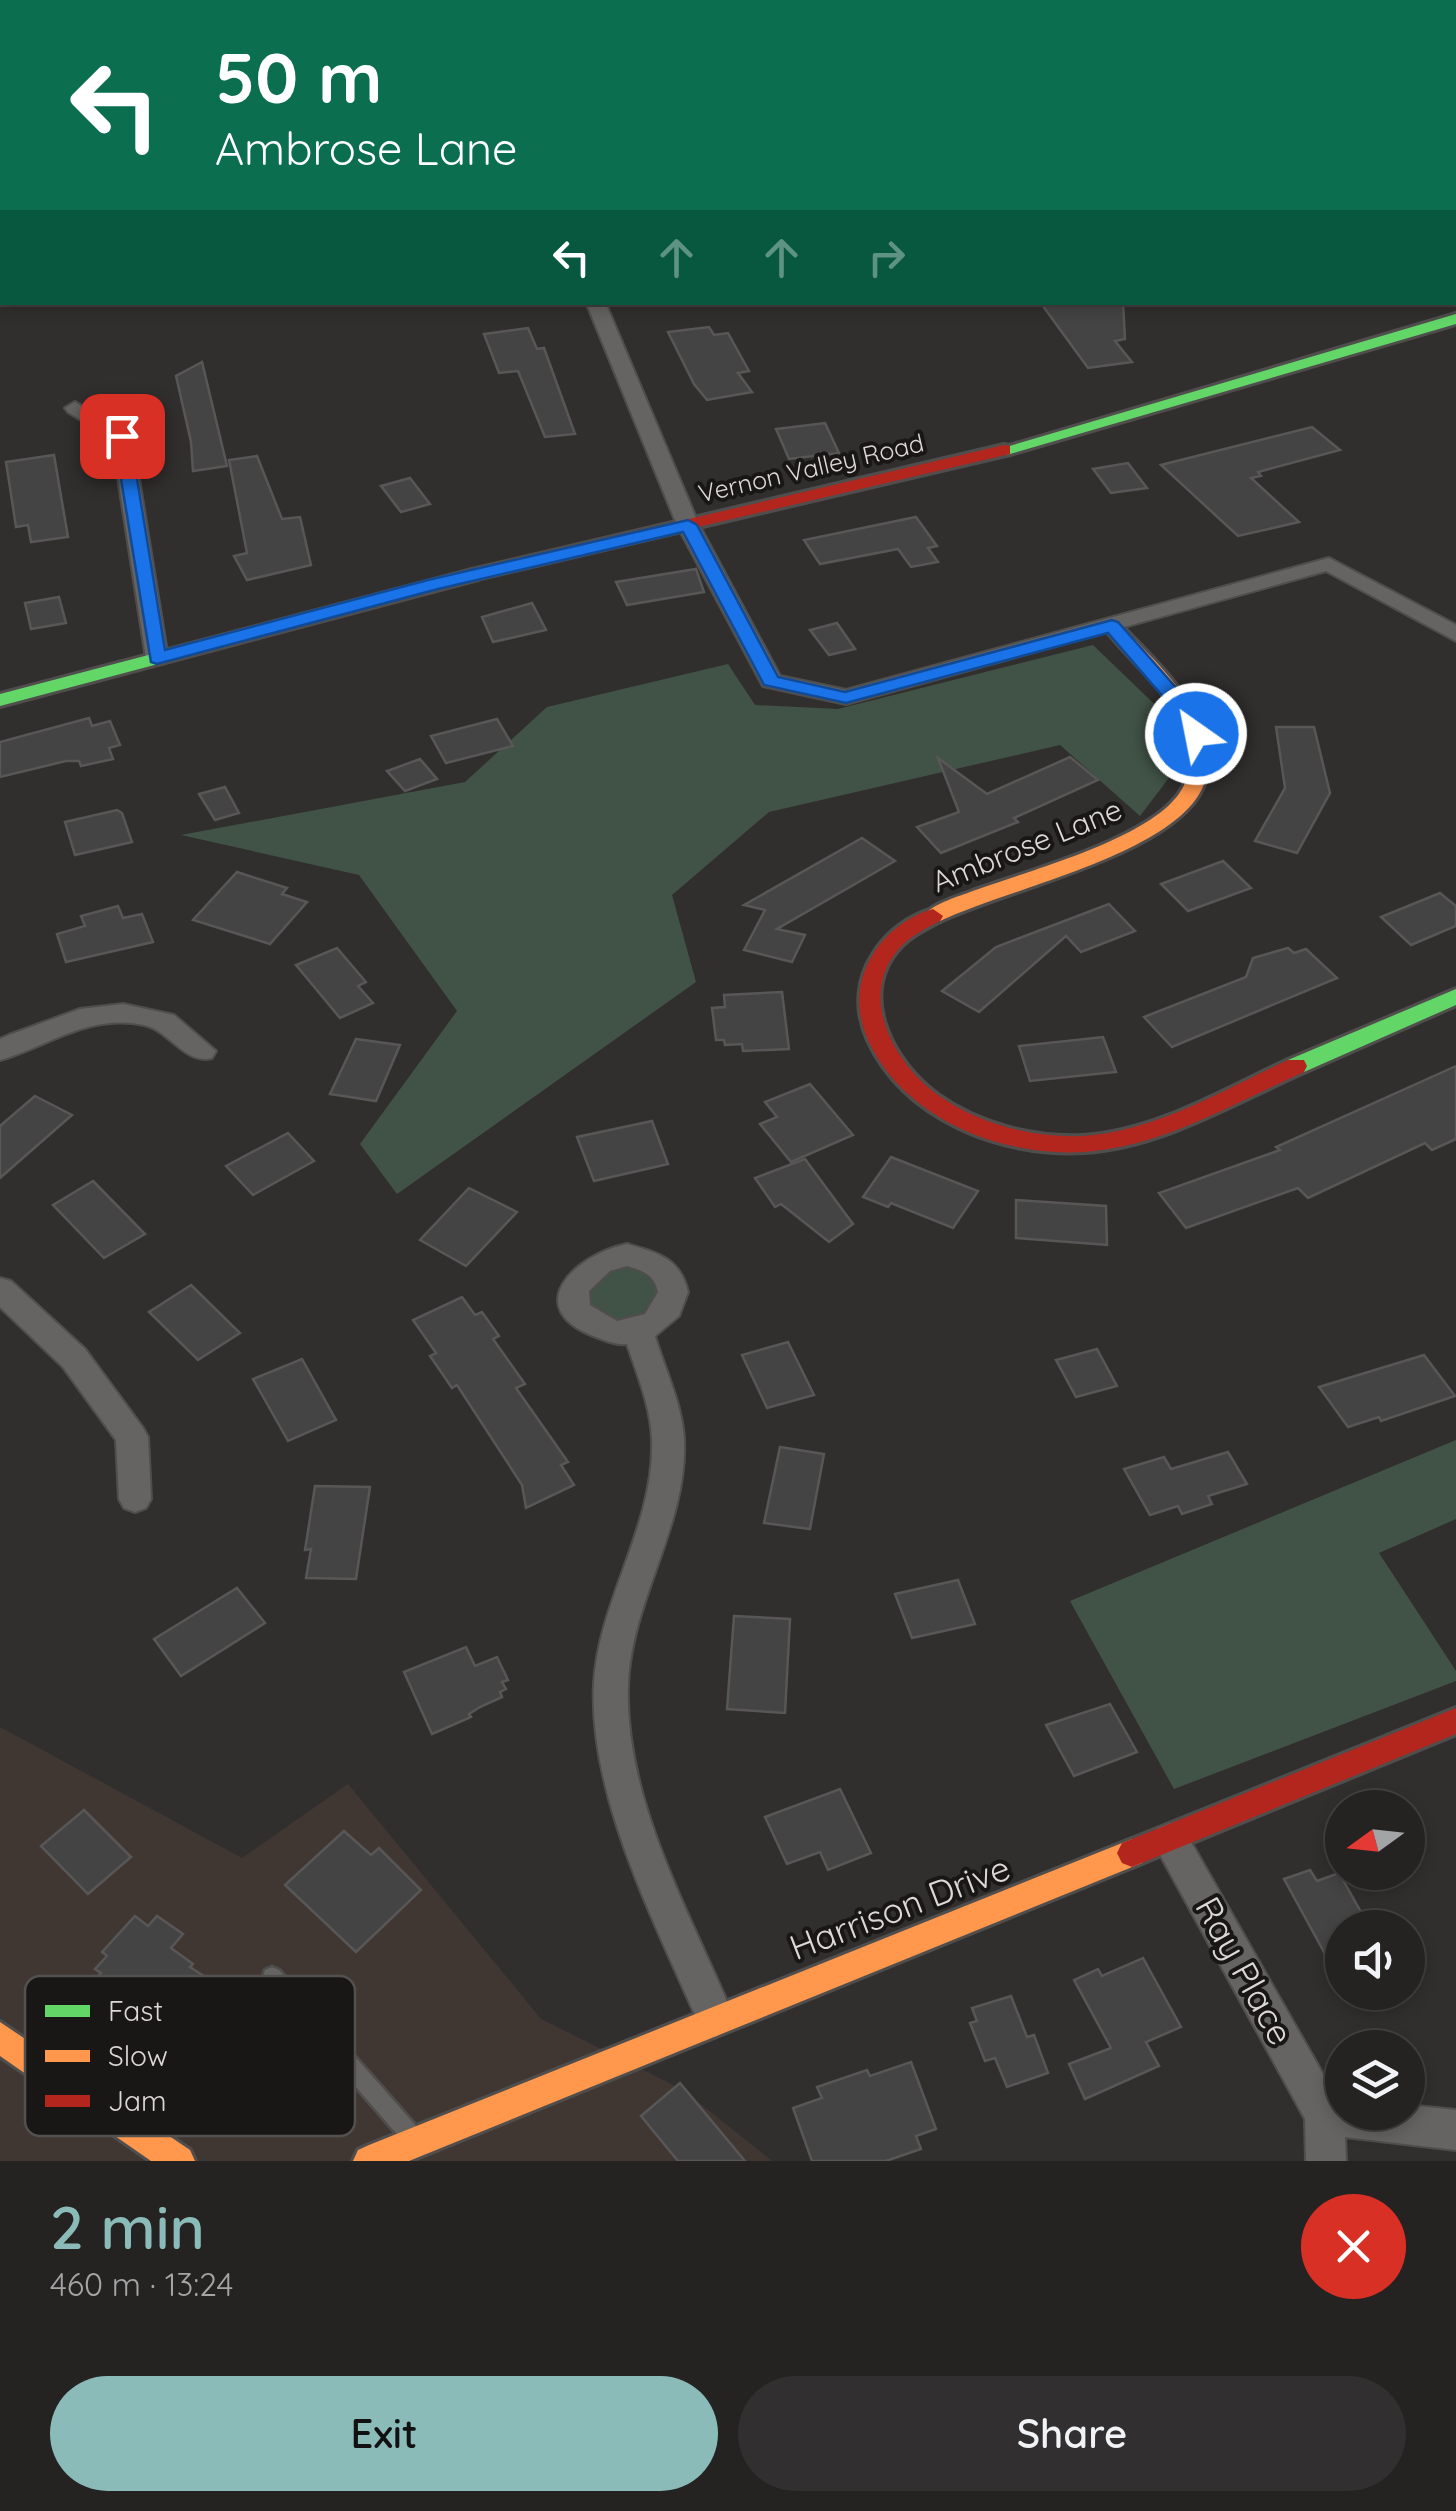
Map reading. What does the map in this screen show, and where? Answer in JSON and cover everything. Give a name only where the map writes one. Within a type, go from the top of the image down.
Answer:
[{"type":"street","points":[[596,305],[688,525],[771,681],[846,698],[1330,564],[1456,634]]},
{"type":"street","name":"Vernon Valley Road","points":[[0,700],[434,584],[1050,439],[1456,319]]},
{"type":"street","points":[[75,408],[122,436],[157,658]]},
{"type":"street","name":"Ambrose Lane","points":[[1112,626],[1180,704],[1196,734],[1199,761],[1190,792],[1166,818],[1117,844],[940,912],[891,944],[873,979],[870,1019],[885,1056],[913,1091],[958,1118],[1012,1134],[1073,1145],[1118,1139],[1158,1126],[1456,996]]},
{"type":"street","points":[[0,1052],[61,1024],[114,1013],[166,1022],[202,1052]]},
{"type":"street","points":[[0,1289],[74,1358],[132,1437],[135,1498]]},
{"type":"street","points":[[638,1331],[668,1440],[662,1494],[611,1680],[612,1738],[629,1803],[715,2018]]},
{"type":"street","name":"Harrison Drive","points":[[369,2161],[1456,1721]]},
{"type":"street","name":"Ray Place","points":[[1170,1840],[1325,2115]]},
{"type":"street","points":[[0,2037],[25,2054]]},
{"type":"street","points":[[1425,2126],[1456,2130]]},
{"type":"street","name":"Ray Place","points":[[1325,2130],[1326,2161]]},
{"type":"street","points":[[143,2136],[179,2161]]},
{"type":"lane","points":[[355,2072],[416,2142]]},
{"type":"shaded area","points":[[0,1727],[242,1858],[348,1784],[541,2019],[683,2090],[772,2161],[0,2161]]},
{"type":"green space","points":[[1093,645],[1175,724],[1175,770],[1140,816],[1060,745],[769,812],[672,895],[696,982],[397,1194],[360,1144],[457,1011],[359,875],[181,835],[465,782],[547,707],[728,664],[755,705],[838,709]]},
{"type":"green space","points":[[635,1263],[663,1284],[655,1313],[620,1325],[588,1310],[587,1279],[595,1271]]},
{"type":"green space","points":[[1456,1440],[1456,1519],[1379,1553],[1456,1671],[1456,1681],[1174,1789],[1070,1601]]},
{"type":"building","points":[[1042,305],[1123,305],[1125,339],[1115,341],[1132,362],[1088,368]]},
{"type":"building","points":[[709,327],[714,335],[728,333],[749,371],[738,373],[752,392],[707,400],[694,384],[668,332]]},
{"type":"building","points":[[528,328],[537,349],[544,348],[575,434],[545,437],[518,371],[499,373],[484,334]]},
{"type":"building","points":[[202,362],[227,466],[193,471],[191,442],[176,376]]},
{"type":"building","points":[[825,423],[839,453],[789,459],[776,429]]},
{"type":"building","points":[[1312,427],[1340,450],[1258,472],[1261,476],[1251,478],[1299,522],[1238,536],[1161,465]]},
{"type":"building","points":[[54,455],[68,537],[31,542],[28,525],[16,527],[6,462]]},
{"type":"building","points":[[257,456],[282,519],[300,517],[311,565],[247,580],[234,556],[247,553],[229,460]]},
{"type":"building","points":[[1128,463],[1147,488],[1111,493],[1093,469]]},
{"type":"building","points":[[410,478],[430,504],[401,512],[381,486]]},
{"type":"building","points":[[916,517],[937,546],[928,548],[938,562],[911,567],[898,549],[820,564],[804,540]]},
{"type":"building","points":[[696,569],[704,592],[627,605],[616,582]]},
{"type":"building","points":[[59,597],[66,623],[31,629],[25,603]]},
{"type":"building","points":[[532,603],[546,630],[493,642],[482,617]]},
{"type":"building","points":[[837,623],[855,649],[829,655],[810,630]]},
{"type":"building","points":[[89,718],[92,726],[110,721],[120,745],[109,748],[113,759],[81,766],[79,761],[66,761],[0,777],[0,742]]},
{"type":"building","points":[[497,719],[513,746],[446,763],[431,736]]},
{"type":"building","points":[[1276,727],[1314,727],[1330,793],[1297,853],[1255,841],[1285,788]]},
{"type":"building","points":[[1070,757],[1098,780],[1014,818],[1018,822],[941,853],[917,827],[959,812],[938,758],[987,794]]},
{"type":"building","points":[[420,759],[437,779],[405,791],[387,771]]},
{"type":"building","points":[[225,787],[239,813],[215,820],[199,794]]},
{"type":"building","points":[[117,810],[122,813],[132,842],[75,855],[65,822]]},
{"type":"building","points":[[862,838],[895,861],[777,929],[805,935],[792,962],[744,950],[765,910],[744,905]]},
{"type":"building","points":[[1223,861],[1251,888],[1188,911],[1161,884]]},
{"type":"building","points":[[237,872],[287,888],[282,894],[307,902],[270,944],[193,920]]},
{"type":"building","points":[[1440,893],[1456,906],[1456,926],[1411,945],[1381,917]]},
{"type":"building","points":[[1109,904],[1135,931],[1081,952],[1066,936],[979,1012],[942,991],[996,947]]},
{"type":"building","points":[[118,906],[123,918],[142,914],[153,942],[66,962],[57,934],[85,926],[81,916]]},
{"type":"building","points":[[337,948],[366,982],[358,986],[373,1003],[340,1018],[296,965]]},
{"type":"building","points":[[1288,948],[1294,953],[1306,949],[1337,978],[1172,1047],[1144,1017],[1246,977],[1253,958]]},
{"type":"building","points":[[782,992],[789,1049],[743,1051],[742,1044],[725,1045],[724,1040],[716,1040],[712,1008],[725,1007],[724,995]]},
{"type":"building","points":[[1103,1037],[1116,1072],[1030,1081],[1019,1046]]},
{"type":"building","points":[[356,1039],[400,1045],[376,1101],[330,1094]]},
{"type":"building","points":[[1456,1066],[1456,1139],[1432,1150],[1425,1143],[1308,1198],[1298,1188],[1186,1228],[1159,1193],[1280,1150],[1276,1147]]},
{"type":"building","points":[[810,1084],[853,1135],[791,1162],[760,1124],[777,1117],[765,1102]]},
{"type":"building","points":[[35,1096],[72,1115],[0,1178],[0,1126]]},
{"type":"building","points":[[652,1121],[668,1164],[594,1181],[577,1137]]},
{"type":"building","points":[[288,1133],[314,1161],[253,1195],[226,1166]]},
{"type":"building","points":[[891,1157],[978,1191],[953,1228],[891,1203],[888,1207],[863,1197]]},
{"type":"building","points":[[805,1159],[853,1224],[829,1242],[781,1204],[775,1207],[755,1178]]},
{"type":"building","points":[[93,1181],[145,1234],[104,1258],[53,1205]]},
{"type":"building","points":[[469,1188],[517,1212],[466,1266],[420,1240]]},
{"type":"building","points":[[1016,1200],[1106,1206],[1107,1245],[1016,1238]]},
{"type":"building","points":[[191,1285],[240,1333],[198,1360],[149,1312]]},
{"type":"building","points":[[462,1297],[475,1315],[482,1312],[499,1336],[493,1339],[525,1384],[516,1388],[568,1462],[561,1465],[574,1485],[526,1508],[522,1485],[457,1385],[452,1388],[430,1356],[436,1353],[413,1320]]},
{"type":"building","points":[[788,1342],[814,1395],[767,1408],[742,1355]]},
{"type":"building","points":[[1097,1349],[1117,1386],[1076,1397],[1056,1360]]},
{"type":"building","points":[[1424,1355],[1455,1396],[1381,1421],[1379,1417],[1348,1427],[1319,1387]]},
{"type":"building","points":[[302,1359],[336,1420],[288,1441],[253,1379]]},
{"type":"building","points":[[780,1447],[824,1454],[810,1529],[764,1523]]},
{"type":"building","points":[[1228,1452],[1247,1484],[1208,1496],[1212,1504],[1182,1514],[1178,1506],[1150,1515],[1124,1469],[1164,1457],[1171,1469]]},
{"type":"building","points":[[315,1486],[370,1487],[356,1579],[306,1578],[311,1549],[305,1550]]},
{"type":"building","points":[[958,1580],[975,1624],[912,1638],[895,1594]]},
{"type":"building","points":[[237,1588],[265,1623],[181,1676],[154,1639]]},
{"type":"building","points":[[734,1616],[790,1619],[785,1713],[727,1709]]},
{"type":"building","points":[[466,1647],[475,1666],[497,1657],[508,1680],[502,1682],[506,1689],[500,1692],[502,1697],[469,1714],[471,1717],[432,1734],[404,1672]]},
{"type":"building","points":[[1110,1704],[1137,1752],[1074,1776],[1046,1725]]},
{"type":"building","points":[[840,1789],[871,1853],[828,1870],[820,1852],[787,1864],[765,1817]]},
{"type":"building","points":[[84,1810],[131,1857],[88,1894],[41,1846]]},
{"type":"building","points":[[344,1831],[371,1855],[379,1848],[421,1890],[356,1952],[285,1885]]},
{"type":"building","points":[[1310,1870],[1317,1881],[1325,1878],[1325,1890],[1349,1890],[1360,1910],[1325,1910],[1325,1954],[1284,1879]]},
{"type":"building","points":[[135,1916],[148,1926],[157,1916],[183,1934],[171,1948],[204,1976],[98,1976],[101,1973],[95,1969],[107,1956],[102,1952]]},
{"type":"building","points":[[1143,1958],[1181,2027],[1146,2042],[1159,2066],[1085,2099],[1069,2064],[1111,2048],[1074,1980],[1098,1969],[1102,1976]]},
{"type":"building","points":[[1011,1996],[1027,2037],[1034,2035],[1048,2073],[1007,2087],[995,2058],[985,2061],[970,2023],[977,2021],[972,2008]]},
{"type":"building","points":[[911,2062],[936,2129],[916,2136],[921,2149],[886,2161],[812,2161],[793,2108],[822,2098],[817,2087],[867,2070],[870,2076]]},
{"type":"building","points":[[680,2083],[745,2161],[678,2161],[641,2116]]},
{"type":"traffic: fast","points":[[1004,450],[1456,319]]},
{"type":"traffic: fast","points":[[0,700],[472,575]]},
{"type":"traffic: fast","points":[[1296,1066],[1456,996]]},
{"type":"traffic: slow","points":[[933,916],[1143,833],[1170,815],[1189,795],[1197,777],[1199,758],[1189,721],[1164,683],[1112,626]]},
{"type":"traffic: slow","points":[[369,2161],[1132,1853]]},
{"type":"traffic: slow","points":[[0,2037],[25,2054]]},
{"type":"traffic: slow","points":[[143,2136],[179,2161]]},
{"type":"traffic: jam","points":[[472,575],[1004,450]]},
{"type":"traffic: jam","points":[[933,916],[889,946],[876,966],[870,1010],[885,1052],[898,1071],[931,1102],[965,1121],[1044,1142],[1109,1141],[1164,1126],[1296,1066]]},
{"type":"traffic: jam","points":[[1132,1853],[1456,1721]]},
{"type":"route","points":[[122,436],[157,658],[434,584],[688,525],[771,681],[846,698],[1112,626],[1180,704],[1196,734]]}]
